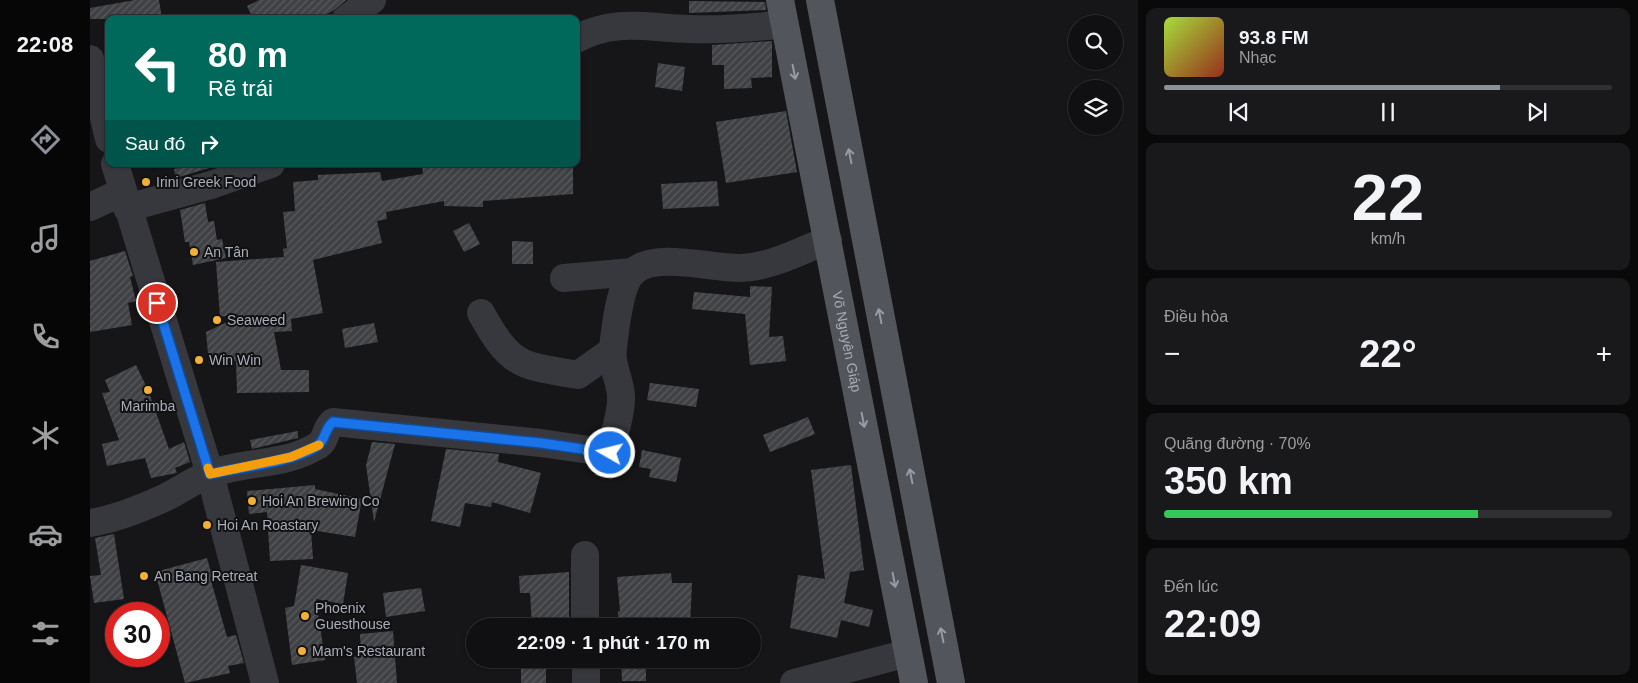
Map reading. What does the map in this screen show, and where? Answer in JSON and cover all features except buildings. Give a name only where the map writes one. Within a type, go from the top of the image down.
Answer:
[{"type":"main road","points":[[820,0],[951,683]]},
{"type":"main road","name":"Võ Nguyên Giáp","points":[[782,12],[914,683]]},
{"type":"street","points":[[351,15],[372,0]]},
{"type":"street","points":[[580,37],[618,25],[732,30],[782,12]]},
{"type":"street","points":[[90,59],[105,122]]},
{"type":"street","points":[[116,167],[210,474],[265,683]]},
{"type":"street","points":[[90,207],[211,185],[262,167]]},
{"type":"street","points":[[564,278],[633,272],[651,263],[678,262],[740,268],[755,266],[828,240]]},
{"type":"street","points":[[90,522],[106,520],[162,499],[210,474],[291,457],[316,448],[321,444],[325,430],[333,422],[531,442],[610,453],[621,397],[612,351],[625,283],[633,272]]},
{"type":"street","points":[[482,313],[497,340],[508,354],[528,366],[578,375],[612,351]]},
{"type":"street","points":[[585,555],[585,618]]},
{"type":"street","points":[[794,683],[908,653]]},
{"type":"street","points":[[586,668],[586,683]]},
{"type":"slow traffic","points":[[208,468],[210,474],[291,457],[316,448],[319,445]]},
{"type":"place","name":"Irini Greek Food","points":[[146,182]]},
{"type":"place","name":"An Tân","points":[[194,252]]},
{"type":"place","name":"Seaweed","points":[[217,320]]},
{"type":"place","name":"Win Win","points":[[199,360]]},
{"type":"place","name":"Marimba","points":[[148,390]]},
{"type":"place","name":"Hoi An Brewing Co","points":[[252,501]]},
{"type":"place","name":"Hoi An Roastary","points":[[207,525]]},
{"type":"place","name":"An Bang Retreat","points":[[144,576]]},
{"type":"place","name":"Phoenix Guesthouse","points":[[305,616]]},
{"type":"place","name":"Mam's Restaurant","points":[[302,651]]},
{"type":"route","points":[[157,303],[210,474],[291,457],[316,448],[324,438],[325,430],[333,422],[541,443],[610,453]]}]
